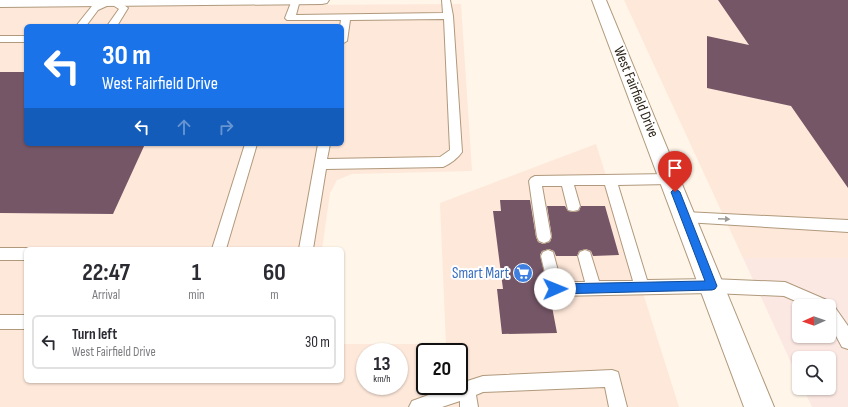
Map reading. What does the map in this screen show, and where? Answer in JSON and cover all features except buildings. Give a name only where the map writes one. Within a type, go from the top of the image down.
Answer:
[{"type":"main road","points":[[0,2],[322,0]]},
{"type":"main road","name":"West Fairfield Drive","points":[[600,0],[760,407]]},
{"type":"lane","points":[[296,0],[289,22],[346,18],[448,16]]},
{"type":"lane","points":[[321,164],[443,162],[456,152],[446,0]]},
{"type":"lane","points":[[83,24],[95,8],[113,1],[124,8],[113,24]]},
{"type":"lane","points":[[344,30],[346,18]]},
{"type":"lane","points":[[0,39],[24,39]]},
{"type":"lane","points":[[220,247],[250,146]]},
{"type":"lane","points":[[306,247],[324,146]]},
{"type":"lane","points":[[544,237],[535,181],[670,179]]},
{"type":"lane","points":[[610,180],[642,288]]},
{"type":"lane","points":[[567,181],[574,206]]},
{"type":"lane","points":[[685,217],[848,226]]},
{"type":"lane","points":[[0,254],[24,254]]},
{"type":"lane","points":[[548,256],[555,289],[712,286],[786,289],[808,299]]},
{"type":"lane","points":[[585,256],[594,289]]},
{"type":"lane","points":[[836,320],[848,341]]},
{"type":"lane","points":[[0,322],[24,322]]},
{"type":"lane","points":[[468,389],[483,384],[612,378],[618,407]]},
{"type":"lane","points":[[418,407],[451,395]]},
{"type":"lane","points":[[468,395],[468,407]]},
{"type":"shaded area","points":[[624,0],[848,0],[848,258],[743,258]]},
{"type":"shaded area","points":[[461,4],[472,171],[352,174],[337,180],[330,193],[322,247],[24,247],[24,383],[344,383],[344,344],[356,344],[356,395],[408,395],[408,344],[416,344],[416,395],[468,395],[468,343],[446,343],[440,203],[596,144],[679,407],[0,407],[0,7]]},
{"type":"shaded area","points":[[743,258],[848,258],[848,407],[812,407],[806,395],[836,395],[836,351],[792,351],[792,365]]},
{"type":"place","name":"Smart Mart","points":[[523,273]]},
{"type":"route","points":[[555,289],[712,286],[675,192]]}]
